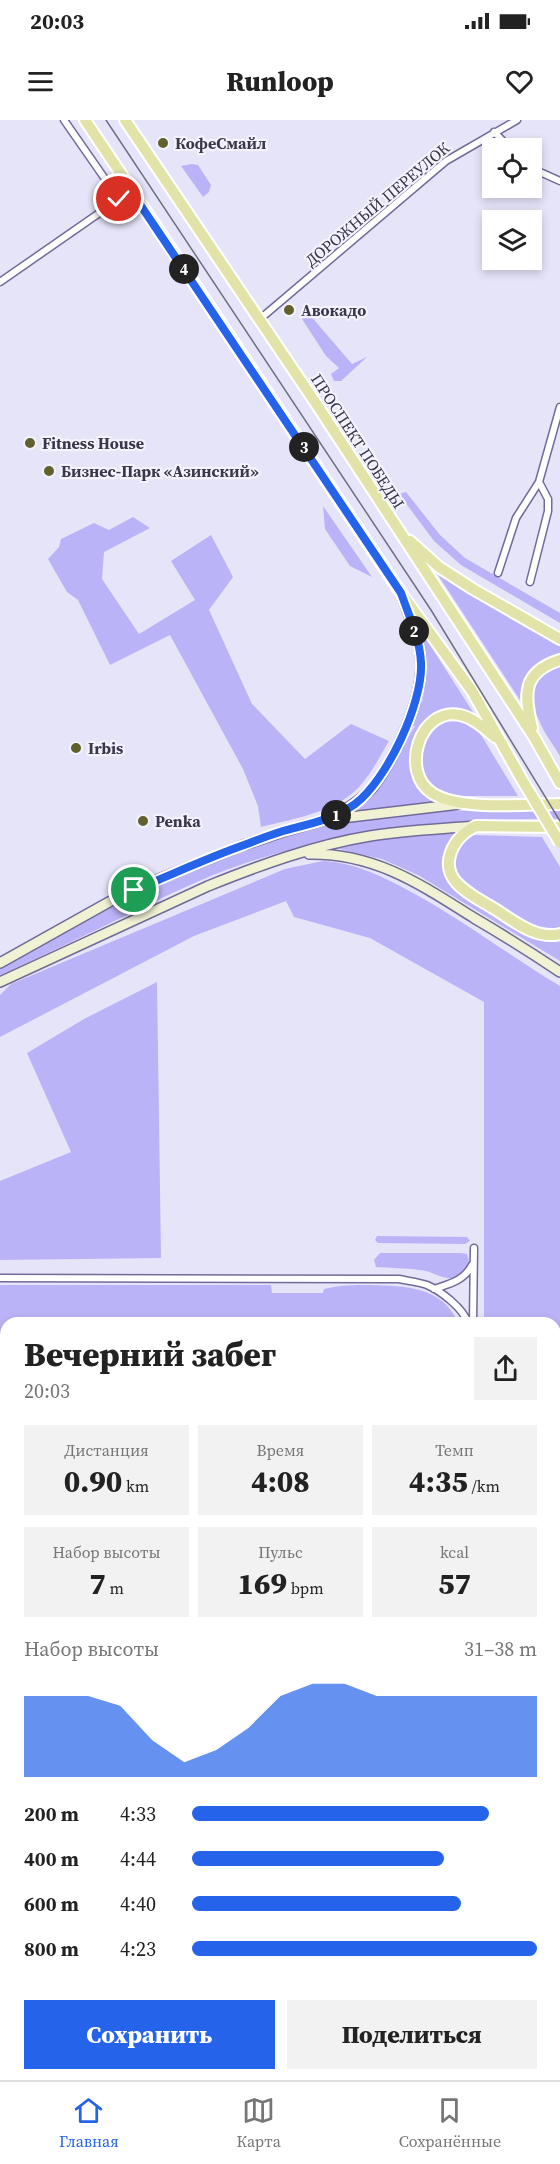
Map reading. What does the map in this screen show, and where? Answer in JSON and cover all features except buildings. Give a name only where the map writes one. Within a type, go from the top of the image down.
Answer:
[{"type":"main road","points":[[85,120],[401,593],[472,691],[560,843]]},
{"type":"main road","name":"ПРОСПЕКТ ПОБЕДЫ","points":[[125,120],[399,530],[534,736],[558,780]]},
{"type":"main road","points":[[399,530],[439,567],[472,589],[560,639]]},
{"type":"main road","points":[[534,736],[526,703],[529,684],[535,673],[546,664],[560,660]]},
{"type":"main road","points":[[503,743],[484,728],[460,715],[441,717],[428,726],[420,739],[416,753],[416,765],[425,786],[433,794],[463,804],[560,804]]},
{"type":"main road","points":[[560,827],[476,826],[464,833],[453,848],[448,865],[452,879],[467,892],[529,930],[546,935],[560,934]]},
{"type":"street","points":[[64,120],[119,199]]},
{"type":"street","name":"ДОРОЖНЫЙ ПЕРЕУЛОК","points":[[260,319],[446,160],[517,120]]},
{"type":"street","points":[[494,132],[500,138]]},
{"type":"street","points":[[542,173],[560,181]]},
{"type":"street","points":[[0,282],[131,191]]},
{"type":"street","points":[[498,573],[516,518],[539,482],[560,407]]},
{"type":"street","points":[[530,582],[548,512],[548,499],[539,482]]},
{"type":"street","points":[[325,820],[355,803],[372,787],[387,766],[417,699],[421,682],[419,647],[401,593]]},
{"type":"street","points":[[0,963],[109,902],[241,846],[325,820],[463,804]]},
{"type":"street","points":[[0,982],[241,873],[368,836],[476,826]]},
{"type":"street","points":[[298,855],[345,856],[380,865],[415,881],[560,972]]},
{"type":"street","points":[[473,1317],[474,1248]]},
{"type":"street","points":[[434,1289],[459,1280],[469,1272],[473,1263]]},
{"type":"street","points":[[0,1278],[399,1279],[427,1285],[447,1298],[466,1317]]},
{"type":"shaded area","points":[[198,165],[211,185],[209,192],[203,197],[181,166]]},
{"type":"shaded area","points":[[309,314],[352,364],[367,357],[341,381],[334,381],[331,374],[339,368],[326,356],[302,319]]},
{"type":"shaded area","points":[[406,492],[440,535],[465,558],[560,613],[560,623],[461,565],[434,541],[399,494]]},
{"type":"shaded area","points":[[323,506],[372,577],[350,566],[325,529]]},
{"type":"shaded area","points":[[133,517],[150,528],[104,552],[102,579],[139,634],[195,600],[171,561],[211,535],[233,577],[209,610],[252,704],[305,759],[351,724],[389,741],[371,772],[354,792],[343,800],[317,812],[261,827],[258,806],[243,769],[170,635],[110,665],[78,600],[67,592],[48,559],[59,547],[61,539],[94,523],[109,530]]},
{"type":"shaded area","points":[[438,575],[560,644],[560,656],[544,661],[531,670],[523,683],[520,700]]},
{"type":"shaded area","points":[[423,634],[478,720],[451,711],[416,739],[411,754],[416,779],[445,802],[351,814],[379,786],[415,726],[412,726],[419,702],[422,703],[426,677]]},
{"type":"shaded area","points":[[560,664],[560,756],[544,731],[530,701],[534,687],[542,673]]},
{"type":"shaded area","points":[[442,720],[458,720],[478,730],[518,796],[455,796],[437,788],[423,775],[419,757],[431,728]]},
{"type":"shaded area","points":[[560,809],[560,819],[479,821],[400,828],[322,842],[283,852],[243,864],[197,882],[0,976],[0,967],[131,897],[176,876],[269,841],[316,828],[389,816],[462,811]]},
{"type":"shaded area","points":[[457,831],[445,856],[444,868],[448,882],[527,933],[545,941],[560,941],[560,961],[418,875],[382,859],[335,848],[388,838]]},
{"type":"shaded area","points":[[473,835],[542,837],[560,867],[560,929],[536,928],[512,915],[472,887],[454,871],[454,860],[460,844]]},
{"type":"shaded area","points":[[323,861],[347,865],[380,876],[450,915],[560,986],[560,1317],[484,1317],[484,1002],[370,938],[294,917],[286,901],[194,936],[0,1037],[0,995],[11,984],[285,869]]},
{"type":"shaded area","points":[[157,982],[161,1258],[0,1260],[0,1181],[71,1152],[27,1053],[84,1019]]},
{"type":"shaded area","points":[[377,1236],[467,1237],[470,1241],[465,1244],[378,1243],[375,1240]]},
{"type":"shaded area","points":[[380,1253],[461,1253],[467,1254],[468,1264],[466,1270],[459,1276],[449,1278],[420,1270],[376,1267],[374,1260]]},
{"type":"shaded area","points":[[0,1285],[271,1285],[272,1293],[323,1293],[324,1289],[335,1287],[370,1285],[421,1290],[443,1302],[454,1317],[0,1317]]},
{"type":"tram line","points":[[106,120],[431,610],[560,821]]},
{"type":"place","name":"КофеСмайл","points":[[163,143]]},
{"type":"place","name":"Авокадо","points":[[289,310]]},
{"type":"place","name":"Fitness House","points":[[30,443]]},
{"type":"place","name":"Бизнес-Парк «Азинский»","points":[[49,471]]},
{"type":"place","name":"Irbis","points":[[76,748]]},
{"type":"place","name":"Penka","points":[[143,821]]},
{"type":"route","points":[[119,199],[131,191],[401,593],[419,647],[421,664],[421,682],[410,719],[387,766],[364,796],[341,813],[325,820],[241,846],[134,890]]}]
